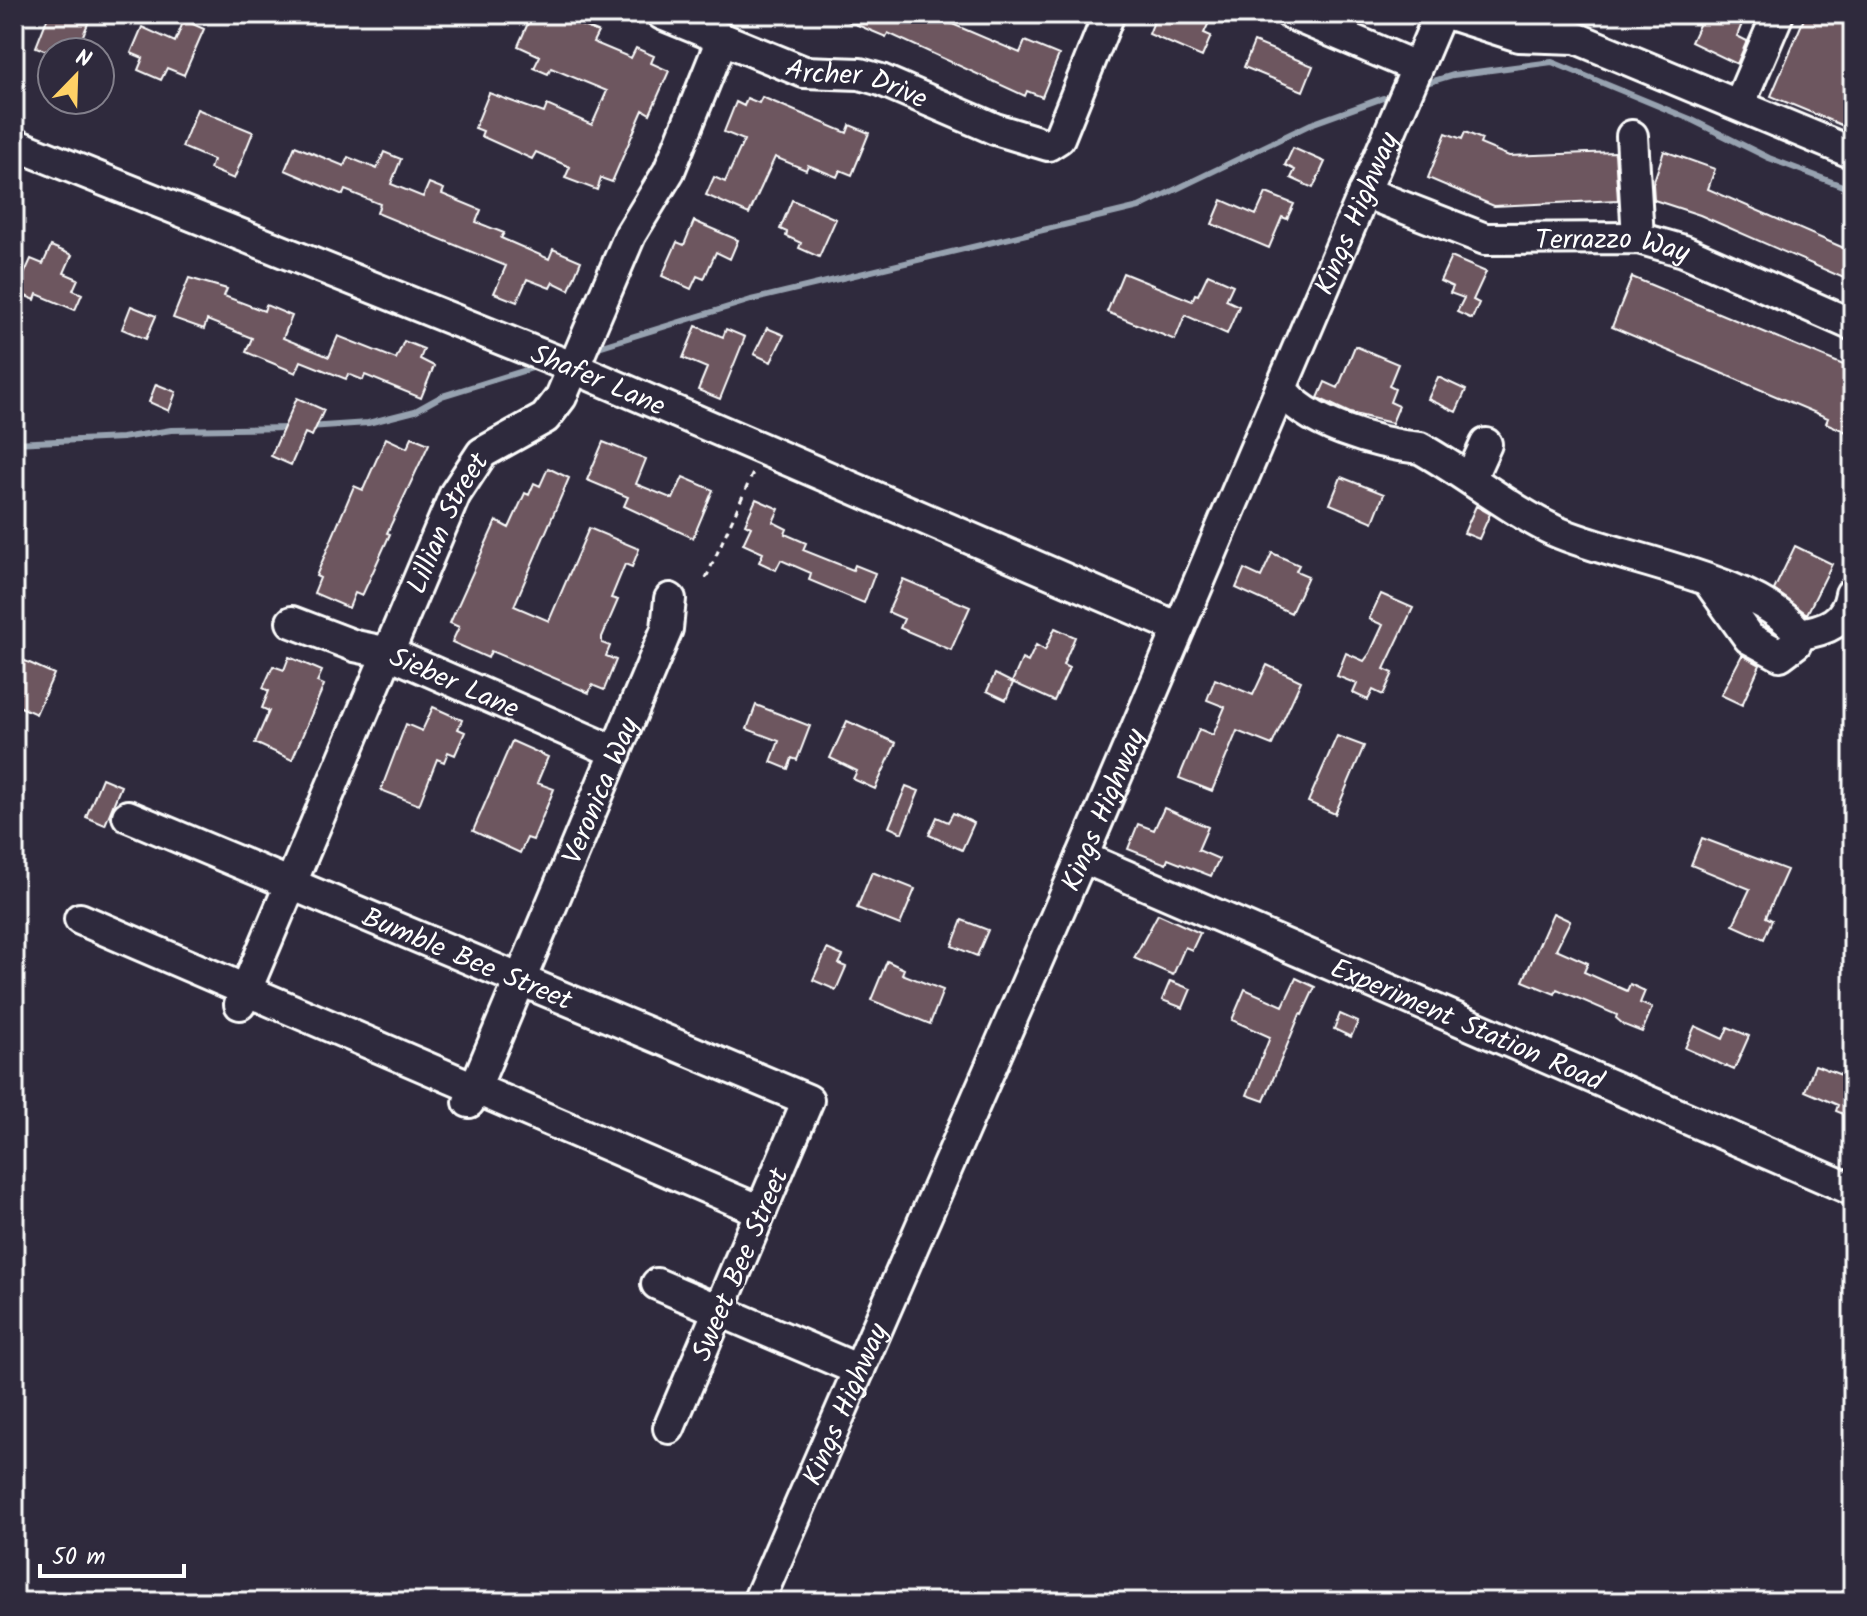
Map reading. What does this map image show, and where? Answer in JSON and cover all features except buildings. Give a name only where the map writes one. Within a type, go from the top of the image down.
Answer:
[{"type":"street","name":"Archer Drive","points":[[662,14],[804,72],[860,74],[881,80],[1040,145],[1053,143],[1059,138],[1109,14]]},
{"type":"street","points":[[1291,14],[1416,67]]},
{"type":"street","name":"Kings Highway","points":[[758,1602],[1082,857],[1440,14]]},
{"type":"street","points":[[1450,14],[1519,36],[1576,38],[1853,153]]},
{"type":"street","points":[[1739,105],[1778,14]]},
{"type":"street","name":"Lillian Street","points":[[243,997],[466,473],[482,453],[545,418],[561,397],[630,235],[669,171],[722,39]]},
{"type":"street","points":[[1632,136],[1638,238]]},
{"type":"street","name":"Shafer Lane","points":[[14,144],[574,368],[1179,628]]},
{"type":"street","name":"Terrazzo Way","points":[[1364,192],[1485,239],[1638,238],[1684,251],[1853,325]]},
{"type":"street","points":[[1281,388],[1306,414],[1396,447],[1420,448],[1554,530],[1660,563],[1709,582],[1776,612],[1799,634],[1831,626],[1848,608],[1851,594]]},
{"type":"street","points":[[1471,477],[1486,444]]},
{"type":"street","name":"Veronica Way","points":[[472,1095],[667,629],[670,599]]},
{"type":"street","name":"Sieber Lane","points":[[292,622],[355,646],[389,653],[616,752]]},
{"type":"street","name":"Bumble Bee Street","points":[[128,816],[808,1100]]},
{"type":"street","name":"Experiment Station Road","points":[[1082,857],[1853,1190]]},
{"type":"street","points":[[80,919],[243,997],[472,1095],[761,1211]]},
{"type":"street","name":"Sweet Bee Street","points":[[669,1428],[808,1100]]},
{"type":"street","points":[[657,1284],[859,1370]]},
{"type":"path","points":[[706,578],[755,469]]},
{"type":"waterway","points":[[1420,85],[1453,75],[1552,62],[1690,119],[1769,158],[1853,190]]},
{"type":"waterway","points":[[592,349],[751,300],[1139,207],[1311,124],[1383,98]]},
{"type":"waterway","points":[[308,427],[368,423],[415,411],[442,396],[539,366]]},
{"type":"waterway","points":[[14,443],[122,438],[171,430],[289,428]]}]
